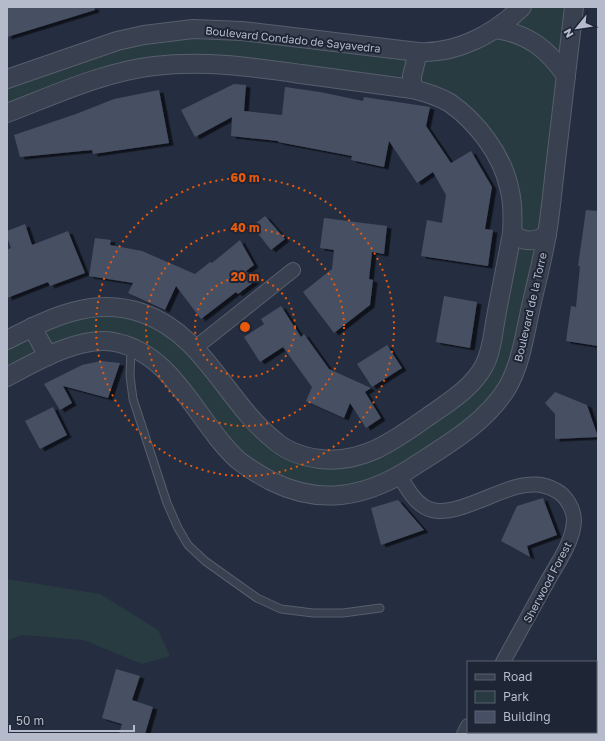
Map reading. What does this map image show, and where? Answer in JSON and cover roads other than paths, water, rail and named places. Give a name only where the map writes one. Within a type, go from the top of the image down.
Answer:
[{"type":"street","points":[[412,89],[412,76],[418,52],[441,52],[453,49],[496,28],[522,7]]},
{"type":"street","name":"Boulevard de la Torre","points":[[7,377],[48,356],[96,341],[114,342],[131,347],[149,357],[165,370],[218,439],[238,460],[261,476],[283,487],[309,494],[333,496],[356,493],[398,476],[442,448],[481,419],[507,388],[523,347],[547,235],[574,7]]},
{"type":"street","points":[[496,28],[517,33],[537,43],[548,52],[566,76]]},
{"type":"street","name":"Boulevard Condado de Sayavedra","points":[[7,79],[117,41],[151,34],[193,29],[242,31],[418,52]]},
{"type":"street","points":[[7,114],[66,90],[128,71],[153,66],[179,64],[235,64],[412,89],[432,94],[450,103],[485,137],[497,156],[509,186],[512,201],[512,233],[490,352],[478,374],[469,386],[449,402],[403,435],[384,447],[366,455],[332,460],[310,458],[293,452],[275,441],[256,424],[195,348],[179,334],[160,321],[142,313],[117,307],[92,307],[68,312],[32,327],[7,340]]},
{"type":"street","points":[[512,233],[525,241],[533,241],[547,235]]},
{"type":"street","points":[[195,348],[293,270]]},
{"type":"street","points":[[32,327],[48,356]]},
{"type":"street","name":"Sherwood Forest","points":[[398,476],[417,502],[430,510],[442,511],[454,508],[516,487],[533,484],[547,486],[562,494],[571,507],[574,520],[567,545],[504,661]]},
{"type":"lane","points":[[131,347],[130,376],[133,399],[167,504],[188,545],[205,561],[257,598],[281,608],[313,613],[343,613],[380,608]]}]
